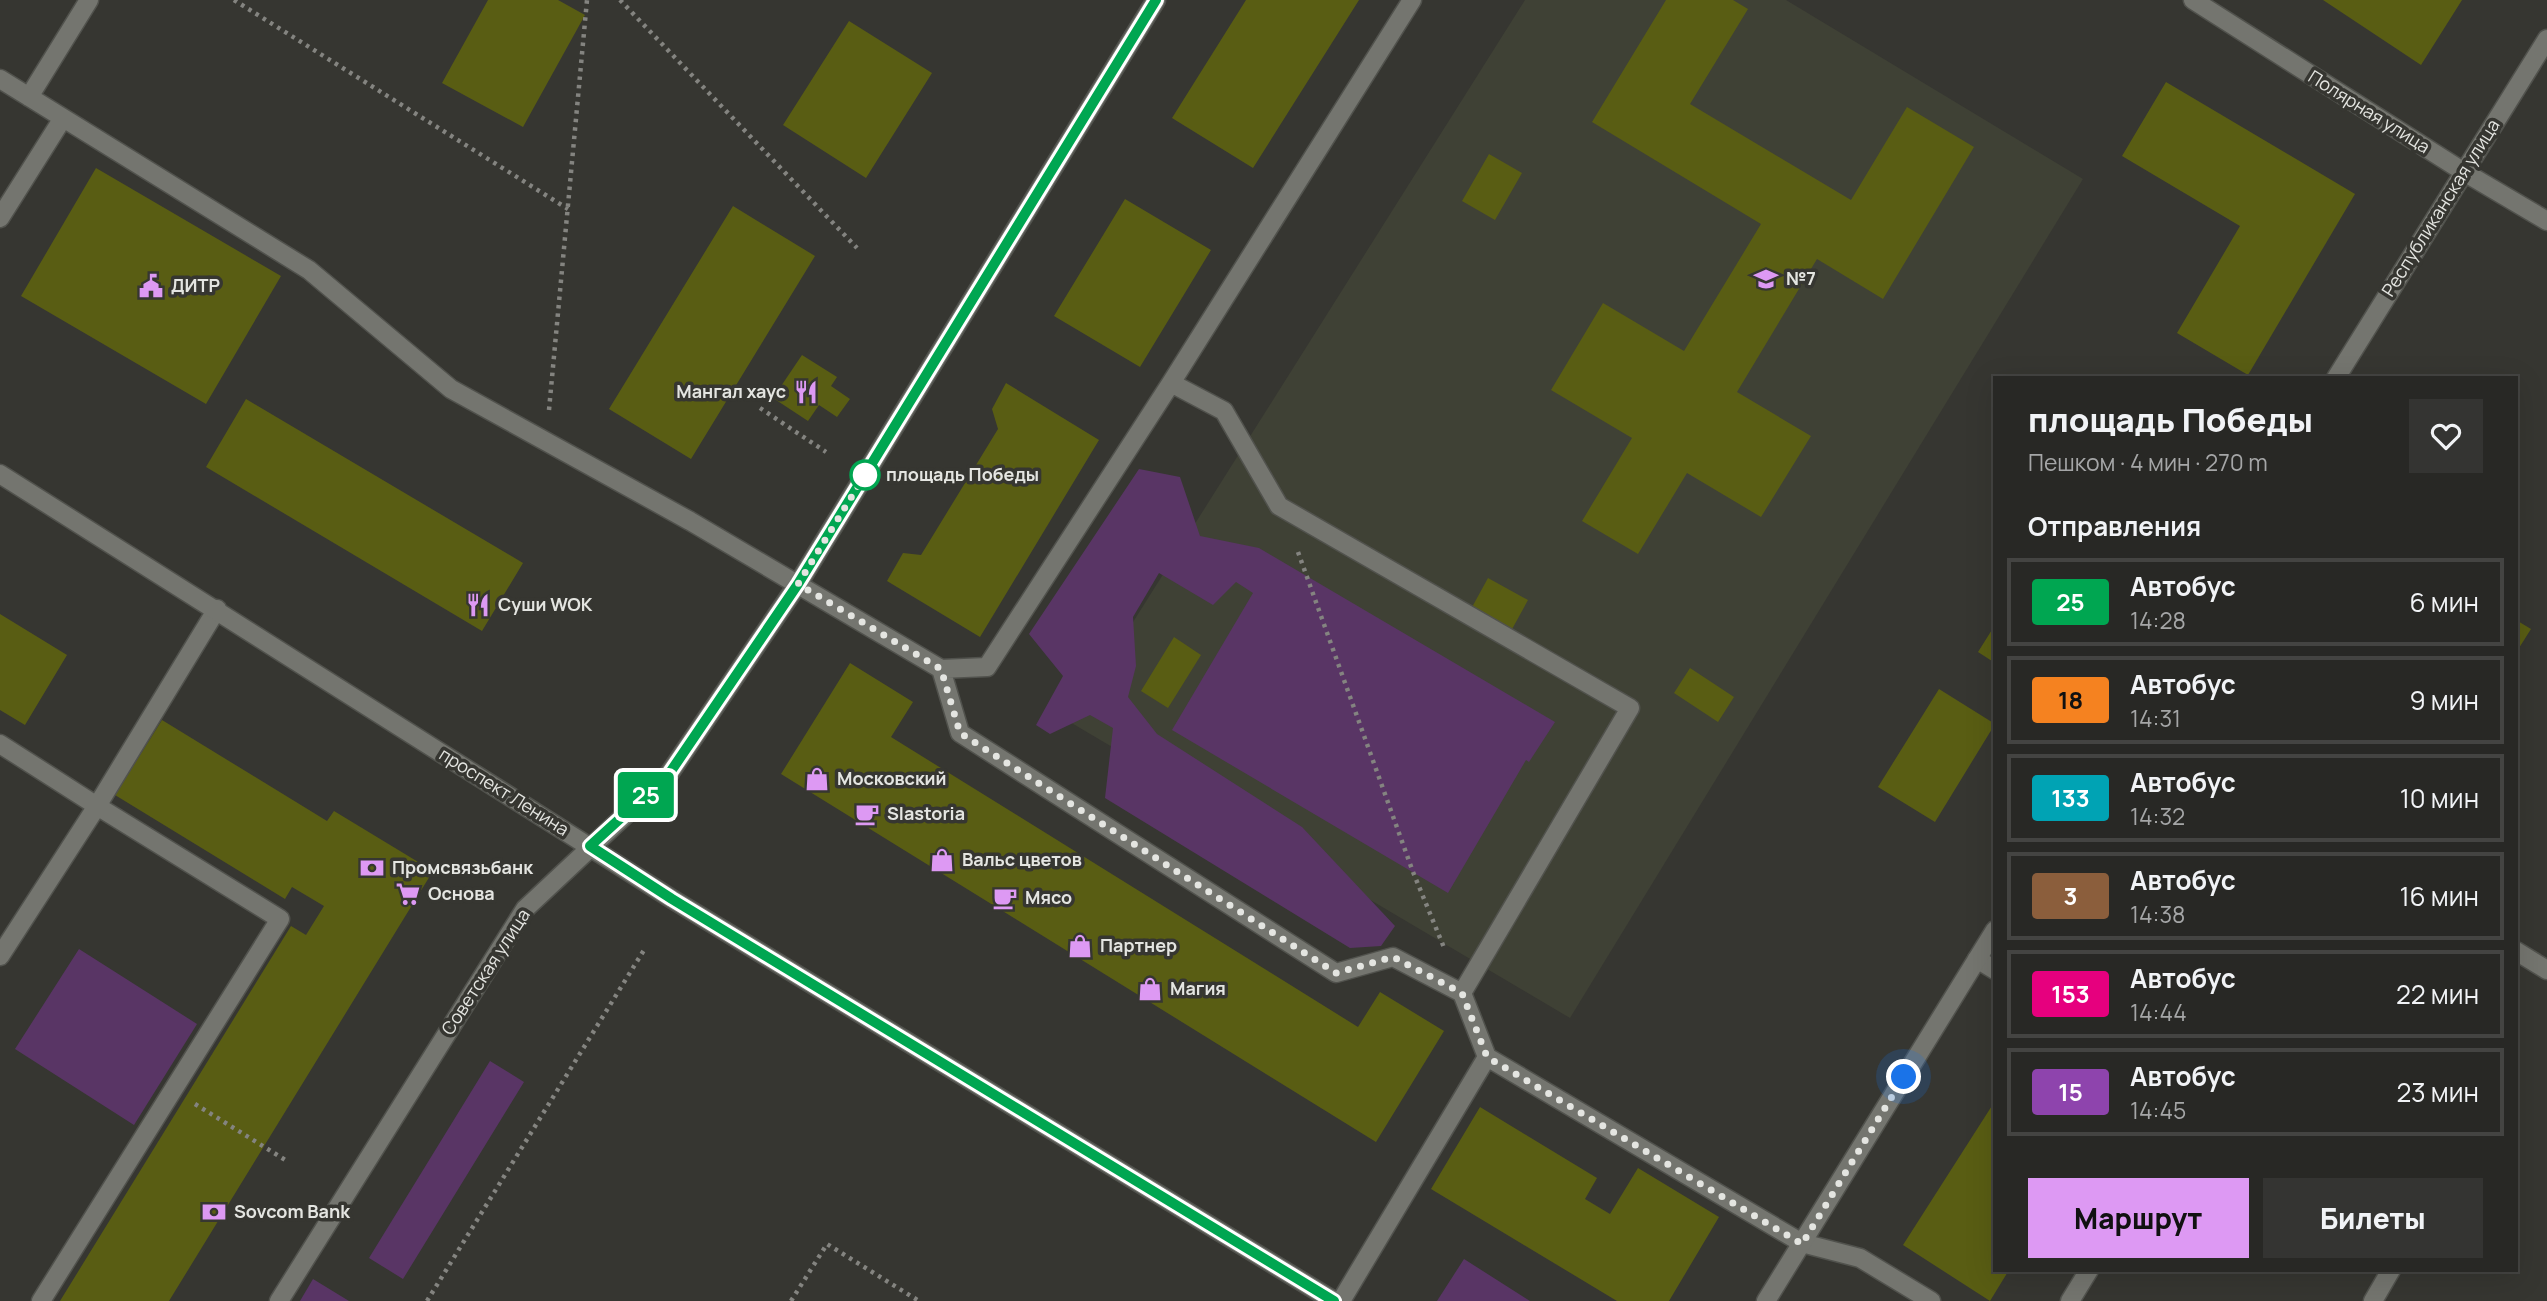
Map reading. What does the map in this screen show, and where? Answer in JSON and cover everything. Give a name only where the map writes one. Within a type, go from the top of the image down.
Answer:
[{"type":"street","points":[[29,97],[89,0]]},
{"type":"street","name":"Советская улица","points":[[279,1301],[525,909],[669,774],[798,584],[1156,0]]},
{"type":"street","points":[[0,79],[309,270],[451,389],[798,584],[941,669],[987,667],[1171,383],[1412,0]]},
{"type":"street","name":"Полярная улица","points":[[2193,0],[2464,172],[2547,221]]},
{"type":"street","name":"Республиканская улица","points":[[2337,376],[2547,38]]},
{"type":"street","points":[[0,218],[63,118]]},
{"type":"street","points":[[1171,383],[1224,411],[1279,506],[1630,708],[1462,993]]},
{"type":"street","name":"проспект Ленина","points":[[0,474],[672,899],[1334,1301]]},
{"type":"street","points":[[0,956],[217,609]]},
{"type":"street","points":[[941,669],[960,733],[1336,973],[1393,957],[1462,993],[1487,1057],[1802,1244],[1860,1258],[1931,1301]]},
{"type":"street","points":[[0,744],[280,919],[41,1301]]},
{"type":"street","points":[[1766,1301],[1993,933]]},
{"type":"street","points":[[2518,952],[2547,970]]},
{"type":"street","points":[[1977,958],[1993,969]]},
{"type":"street","points":[[1341,1301],[1487,1057]]},
{"type":"street","points":[[2070,1301],[2088,1272]]},
{"type":"street","points":[[2373,1301],[2390,1272]]},
{"type":"path","points":[[234,0],[568,209]]},
{"type":"path","points":[[546,441],[587,0]]},
{"type":"path","points":[[620,0],[857,248]]},
{"type":"path","points":[[760,408],[826,452]]},
{"type":"path","points":[[1279,506],[1313,589],[1413,872],[1462,993]]},
{"type":"path","points":[[427,1301],[644,950]]},
{"type":"path","points":[[173,1090],[287,1161]]},
{"type":"path","points":[[791,1301],[827,1244],[919,1301]]},
{"type":"shaded area","points":[[1525,0],[1786,0],[2083,179],[1570,1018],[1070,722]]},
{"type":"shaded area","points":[[1139,469],[1180,477],[1200,536],[1259,548],[1555,722],[1529,762],[1526,760],[1448,893],[1172,730],[1253,593],[1236,582],[1213,605],[1159,573],[1133,617],[1136,666],[1128,697],[1157,734],[1302,827],[1395,926],[1381,946],[1350,948],[1105,798],[1113,728],[1090,715],[1050,734],[1036,725],[1063,676],[1029,634]]},
{"type":"shaded area","points":[[79,949],[197,1024],[134,1125],[15,1049]]},
{"type":"shaded area","points":[[490,1061],[524,1082],[403,1279],[369,1258]]},
{"type":"shaded area","points":[[1464,1259],[1530,1301],[1437,1301]]},
{"type":"shaded area","points":[[313,1279],[349,1301],[300,1301]]},
{"type":"building","points":[[488,0],[558,0],[585,15],[523,127],[442,83]]},
{"type":"building","points":[[1246,0],[1359,0],[1253,168],[1172,118]]},
{"type":"building","name":"№7","points":[[1666,0],[1733,0],[1748,9],[1690,104],[1851,200],[1907,107],[1974,147],[1883,299],[1817,259],[1737,392],[1811,436],[1761,517],[1687,473],[1638,554],[1582,521],[1632,438],[1551,390],[1603,303],[1684,351],[1761,224],[1592,122]]},
{"type":"building","points":[[2323,0],[2462,0],[2421,65]]},
{"type":"building","points":[[849,21],[932,73],[866,178],[783,125]]},
{"type":"building","points":[[2166,82],[2355,194],[2248,375],[2177,333],[2240,226],[2122,156]]},
{"type":"building","points":[[1489,154],[1522,173],[1495,220],[1462,201]]},
{"type":"building","name":"ДИТР","points":[[96,168],[281,276],[206,404],[21,296]]},
{"type":"building","points":[[1125,199],[1211,250],[1140,367],[1054,316]]},
{"type":"building","points":[[733,206],[815,256],[691,459],[609,409]]},
{"type":"building","points":[[802,355],[837,377],[831,386],[850,399],[837,417],[819,405],[808,421],[773,398]]},
{"type":"building","points":[[1006,383],[1099,440],[980,637],[887,581],[903,553],[921,555],[998,429],[992,409]]},
{"type":"building","points":[[246,399],[523,563],[482,631],[206,467]]},
{"type":"building","points":[[1488,578],[1528,600],[1511,631],[1471,609]]},
{"type":"building","points":[[0,614],[67,655],[25,725],[0,710]]},
{"type":"building","points":[[2518,621],[2531,629],[2518,648]]},
{"type":"building","points":[[1993,628],[1993,662],[1978,652]]},
{"type":"building","points":[[1174,637],[1201,655],[1168,708],[1141,691]]},
{"type":"building","points":[[850,663],[913,702],[891,737],[1358,1027],[1380,992],[1444,1031],[1376,1142],[781,774]]},
{"type":"building","points":[[1690,668],[1734,697],[1718,722],[1674,693]]},
{"type":"building","points":[[1939,689],[1993,723],[1993,727],[1935,822],[1878,787]]},
{"type":"building","points":[[162,720],[327,821],[334,811],[433,871],[169,1301],[60,1301],[291,926],[306,935],[324,906],[292,887],[285,899],[115,795]]},
{"type":"building","points":[[1993,1104],[1993,1272],[2008,1272],[1990,1301],[1903,1245]]},
{"type":"building","points":[[1480,1107],[1597,1178],[1585,1199],[1610,1214],[1638,1168],[1719,1217],[1669,1301],[1617,1301],[1431,1189]]},
{"type":"bus line","name":"25","points":[[1156,0],[798,584],[669,774],[590,846],[672,899],[1334,1301]]},
{"type":"place","name":"№7","points":[[1766,279]]},
{"type":"place","name":"ДИТР","points":[[151,286]]},
{"type":"place","name":"Мангал хаус","points":[[806,392]]},
{"type":"place","name":"площадь Победы","points":[[865,475]]},
{"type":"place","name":"Суши WOK","points":[[478,605]]},
{"type":"place","name":"Московский","points":[[817,779]]},
{"type":"place","name":"Slastoria","points":[[867,814]]},
{"type":"place","name":"Вальс цветов","points":[[942,860]]},
{"type":"place","name":"Промсвязьбанк","points":[[372,868]]},
{"type":"place","name":"Основа","points":[[408,894]]},
{"type":"place","name":"Мясо","points":[[1005,898]]},
{"type":"place","name":"Партнер","points":[[1080,946]]},
{"type":"place","name":"Магия","points":[[1150,989]]},
{"type":"place","name":"Sovcom Bank","points":[[214,1212]]},
{"type":"route","points":[[865,475],[868,470],[798,584],[941,669],[960,733],[1336,973],[1393,957],[1462,993],[1487,1057],[1802,1244],[1904,1077]]}]
